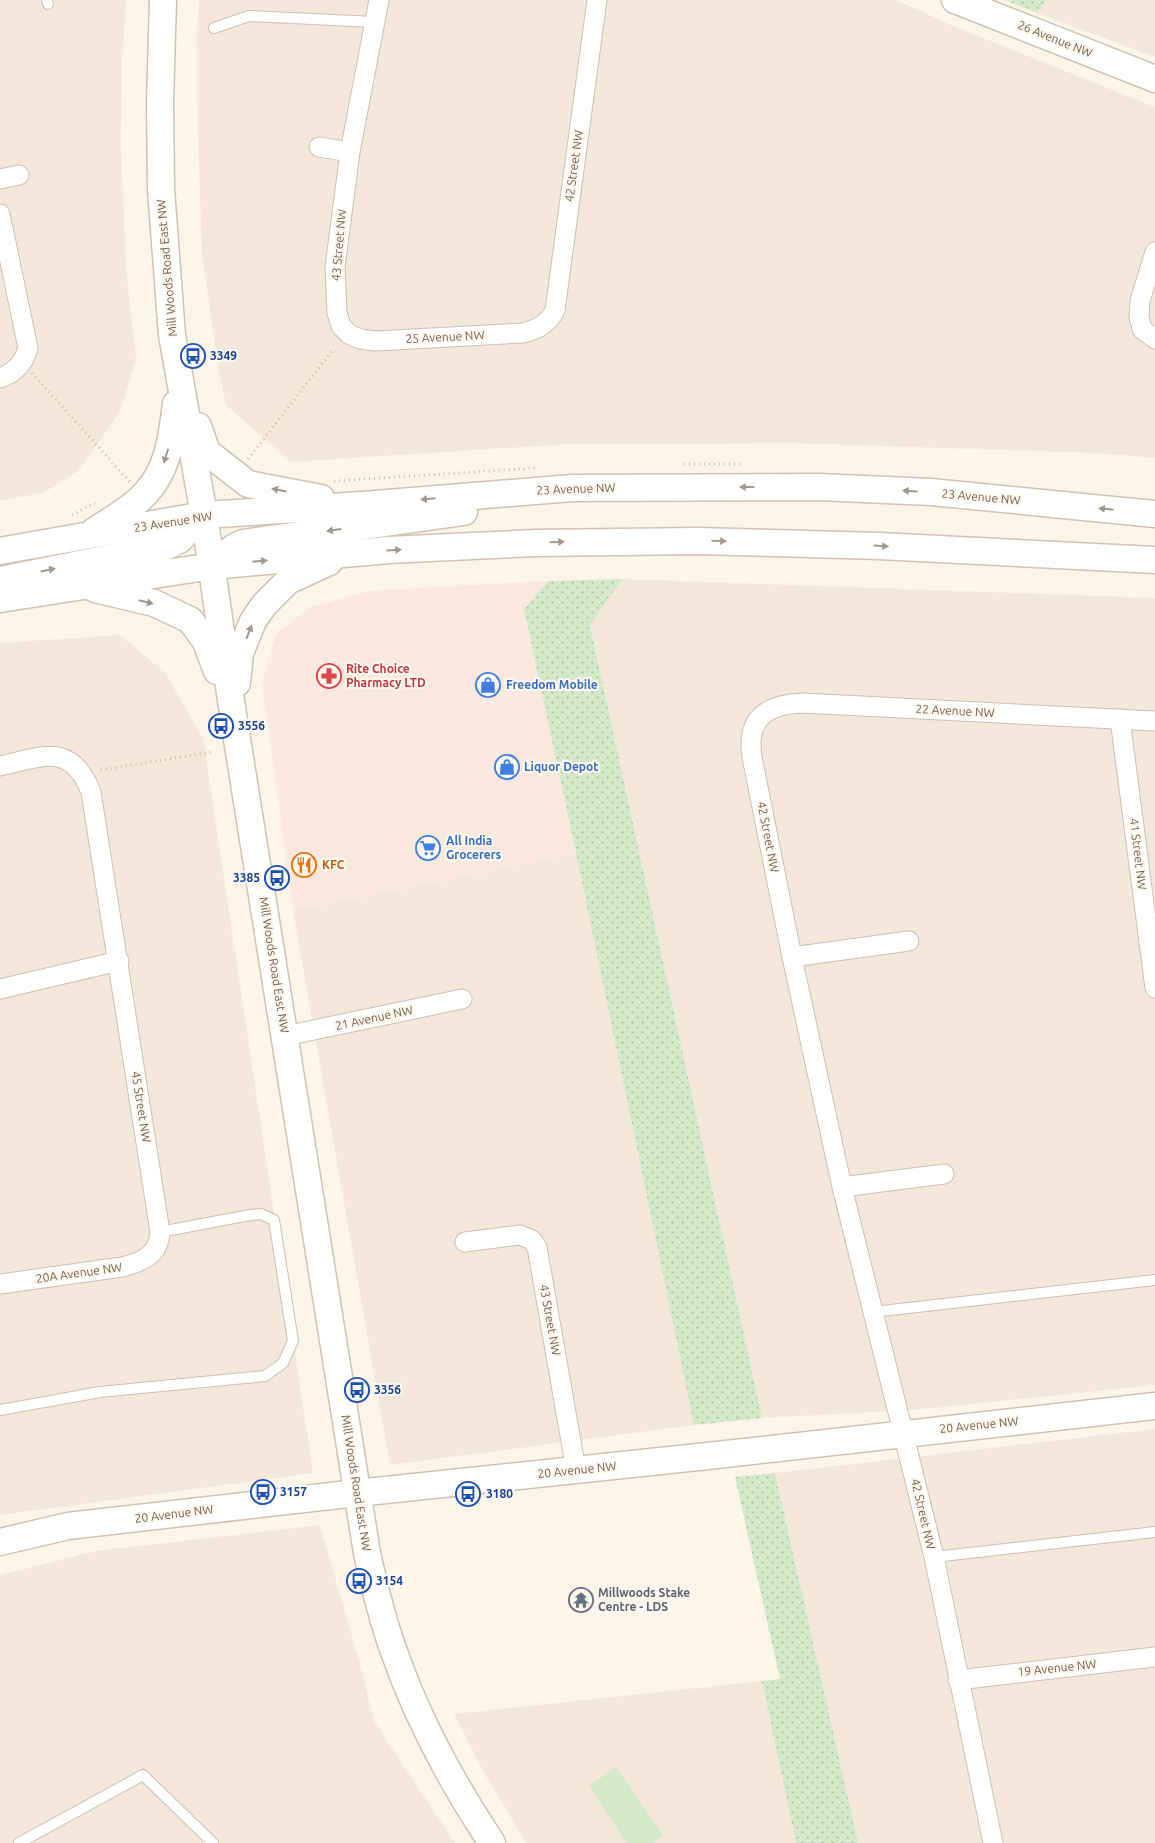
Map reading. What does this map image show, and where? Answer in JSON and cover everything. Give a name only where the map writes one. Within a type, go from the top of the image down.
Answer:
[{"type":"main road","name":"Mill Woods Road East NW","points":[[163,0],[160,102],[161,189],[172,335],[204,515],[233,714],[357,1493],[373,1581],[393,1650],[417,1710],[441,1759],[492,1843]]},
{"type":"main road","name":"26 Avenue NW","points":[[955,0],[1155,79]]},
{"type":"main road","points":[[178,374],[207,452],[248,484],[362,505]]},
{"type":"main road","points":[[68,528],[93,532],[144,495],[162,470],[172,436],[178,374]]},
{"type":"main road","name":"23 Avenue NW","points":[[0,551],[68,528],[204,515],[362,505],[572,488],[819,487],[931,492],[1155,514]]},
{"type":"main road","points":[[212,566],[233,548],[243,543],[455,514],[572,488]]},
{"type":"main road","points":[[0,580],[165,547],[179,540],[204,515]]},
{"type":"main road","points":[[0,599],[212,566],[346,554],[535,543],[698,541],[879,546],[1155,560]]},
{"type":"main road","points":[[233,714],[240,653],[253,621],[288,581],[346,554]]},
{"type":"main road","points":[[82,586],[154,603],[190,620],[205,640],[233,714]]},
{"type":"main road","name":"20 Avenue NW","points":[[0,1542],[68,1526],[1155,1406]]},
{"type":"street","name":"43 Street NW","points":[[349,334],[340,326],[337,313],[335,267],[337,242],[350,152],[379,0]]},
{"type":"street","name":"42 Street NW","points":[[542,326],[550,319],[555,310],[597,0]]},
{"type":"street","points":[[319,147],[350,152]]},
{"type":"street","points":[[0,179],[18,175]]},
{"type":"street","points":[[0,214],[28,348],[22,363],[11,374],[0,378]]},
{"type":"street","points":[[1149,334],[1139,317],[1140,301],[1155,252]]},
{"type":"street","name":"25 Avenue NW","points":[[349,334],[360,339],[375,341],[523,333],[542,326]]},
{"type":"street","name":"22 Avenue NW","points":[[758,718],[776,707],[788,703],[803,703],[1155,721]]},
{"type":"street","name":"42 Street NW","points":[[758,718],[751,733],[751,751],[792,957],[842,1187],[934,1557],[993,1843]]},
{"type":"street","name":"41 Street NW","points":[[1120,719],[1155,988]]},
{"type":"street","name":"45 Street NW","points":[[0,766],[46,756],[57,756],[75,764],[82,771],[91,792],[160,1232],[158,1244],[154,1251]]},
{"type":"street","points":[[792,957],[909,941]]},
{"type":"street","points":[[0,989],[119,961]]},
{"type":"street","name":"21 Avenue NW","points":[[285,1036],[462,1000]]},
{"type":"street","points":[[842,1187],[944,1174]]},
{"type":"street","name":"43 Street NW","points":[[465,1242],[520,1235],[532,1240],[537,1247],[576,1470]]},
{"type":"street","name":"20A Avenue NW","points":[[0,1284],[122,1267],[148,1258],[154,1251]]},
{"type":"street","name":"19 Avenue NW","points":[[958,1680],[1155,1657]]},
{"type":"lane","points":[[214,28],[249,16],[375,22]]},
{"type":"lane","points":[[0,1410],[100,1392],[265,1376],[283,1363],[293,1342],[274,1220],[260,1214],[250,1215],[160,1232]]},
{"type":"lane","points":[[873,1312],[1155,1280]]},
{"type":"lane","points":[[934,1557],[1155,1532]]},
{"type":"lane","points":[[18,1843],[143,1775],[213,1843]]},
{"type":"path","points":[[247,461],[332,351]]},
{"type":"path","points":[[22,363],[131,482],[124,487]]},
{"type":"path","points":[[68,528],[74,515],[103,499]]},
{"type":"path","points":[[101,770],[212,752]]},
{"type":"shaded area","points":[[0,0],[126,0],[122,58],[121,147],[126,270],[136,358],[120,412],[78,471],[45,492],[0,501]]},
{"type":"shaded area","points":[[199,0],[896,0],[953,26],[1155,107],[1155,458],[1097,453],[793,443],[569,444],[291,462],[226,405],[218,366],[202,253],[198,143],[197,36]]},
{"type":"shaded area","points":[[1046,0],[1155,0],[1155,57],[1037,13]]},
{"type":"shaded area","points":[[622,579],[1155,598],[1155,1385],[915,1410],[762,1418],[590,624]]},
{"type":"shaded area","points":[[548,581],[524,609],[576,853],[293,911],[262,682],[276,634],[311,607],[367,591]]},
{"type":"shaded area","points":[[120,635],[165,673],[203,738],[313,1473],[0,1515],[0,643]]},
{"type":"shaded area","points":[[576,853],[694,1425],[390,1465],[293,911]]},
{"type":"shaded area","points":[[1155,1429],[1155,1843],[858,1843],[775,1473]]},
{"type":"shaded area","points":[[320,1525],[360,1664],[374,1721],[455,1843],[0,1843],[0,1575],[95,1551]]},
{"type":"shaded area","points":[[762,1681],[796,1843],[526,1843],[483,1771],[454,1714]]},
{"type":"green space","points":[[1005,0],[1046,0],[1037,13]]},
{"type":"green space","points":[[622,579],[590,625],[762,1418],[694,1425],[524,609],[548,581]]},
{"type":"green space","points":[[775,1473],[858,1843],[796,1843],[762,1681],[780,1679],[735,1477]]},
{"type":"green space","points":[[616,1767],[663,1836],[653,1843],[627,1843],[589,1786]]},
{"type":"place","name":"3349","points":[[193,356]]},
{"type":"place","name":"Rite Choice Pharmacy LTD","points":[[329,676]]},
{"type":"place","name":"Freedom Mobile","points":[[488,685]]},
{"type":"place","name":"3556","points":[[221,726]]},
{"type":"place","name":"Liquor Depot","points":[[507,767]]},
{"type":"place","name":"All India Grocerers","points":[[428,848]]},
{"type":"place","name":"KFC","points":[[304,865]]},
{"type":"place","name":"3385","points":[[277,878]]},
{"type":"place","name":"3356","points":[[357,1390]]},
{"type":"place","name":"3157","points":[[263,1492]]},
{"type":"place","name":"3180","points":[[468,1494]]},
{"type":"place","name":"3154","points":[[359,1581]]},
{"type":"place","name":"Millwoods Stake Centre - LDS","points":[[581,1600]]}]
